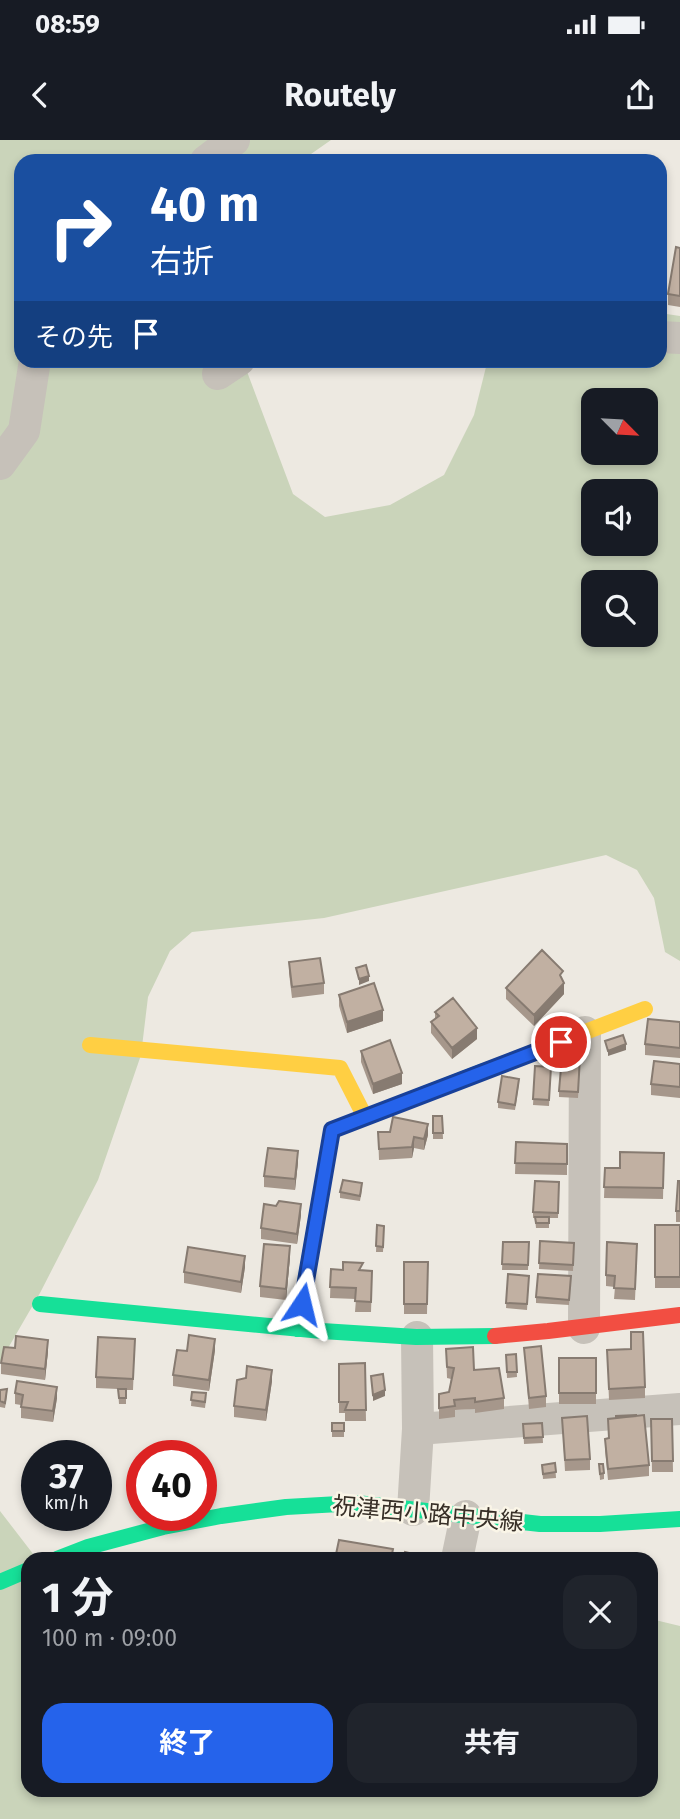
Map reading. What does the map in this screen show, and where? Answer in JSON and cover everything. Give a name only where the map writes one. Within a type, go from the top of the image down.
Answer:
[{"type":"street","points":[[215,154],[234,140]]},
{"type":"street","points":[[0,464],[24,432],[33,368]]},
{"type":"street","points":[[297,1329],[332,1130],[645,1009]]},
{"type":"street","points":[[584,1328],[585,1032]]},
{"type":"street","points":[[90,1045],[340,1068],[365,1117]]},
{"type":"street","points":[[40,1304],[297,1329],[417,1337],[535,1334],[680,1315]]},
{"type":"street","points":[[413,1510],[418,1429],[417,1337]]},
{"type":"street","points":[[418,1429],[680,1409]]},
{"type":"street","name":"祝津西小路中央線","points":[[76,1552],[163,1527],[221,1516],[286,1507],[357,1503],[540,1524],[600,1524],[680,1519]]},
{"type":"street","points":[[458,1552],[466,1516]]},
{"type":"street","points":[[0,1582],[21,1573]]},
{"type":"green space","points":[[0,140],[331,140],[311,154],[14,154],[14,368],[246,368],[293,494],[325,517],[390,505],[444,475],[474,415],[486,368],[667,368],[667,314],[680,316],[680,961],[665,952],[654,898],[637,870],[606,855],[324,918],[192,932],[170,951],[148,997],[141,1055],[98,1180],[40,1293],[0,1362]]},
{"type":"green space","points":[[0,1511],[32,1552],[21,1552],[21,1797],[658,1797],[658,1621],[680,1626],[680,1819],[0,1819]]},
{"type":"building","points":[[676,247],[680,248],[680,296],[668,294]]},
{"type":"building","points":[[542,950],[563,971],[560,975],[564,983],[534,1015],[506,988]]},
{"type":"building","points":[[320,958],[324,983],[292,987],[289,962]]},
{"type":"building","points":[[366,965],[369,976],[359,979],[356,968]]},
{"type":"building","points":[[374,983],[383,1010],[347,1022],[339,995]]},
{"type":"building","points":[[453,998],[477,1028],[452,1048],[431,1022],[439,1016],[435,1012]]},
{"type":"building","points":[[648,1019],[680,1022],[680,1048],[645,1044]]},
{"type":"building","points":[[623,1035],[626,1044],[608,1051],[605,1041]]},
{"type":"building","points":[[390,1040],[402,1073],[373,1084],[361,1051]]},
{"type":"building","points":[[562,1056],[580,1057],[578,1092],[559,1091]]},
{"type":"building","points":[[654,1061],[680,1064],[680,1087],[651,1084]]},
{"type":"building","points":[[535,1066],[551,1067],[549,1100],[533,1099]]},
{"type":"building","points":[[502,1076],[519,1079],[515,1105],[498,1102]]},
{"type":"building","points":[[433,1116],[442,1116],[443,1133],[433,1133]]},
{"type":"building","points":[[393,1117],[428,1124],[424,1139],[414,1137],[412,1147],[379,1149],[378,1132],[390,1132]]},
{"type":"building","points":[[516,1142],[567,1144],[567,1164],[515,1163]]},
{"type":"building","points":[[268,1148],[298,1151],[295,1179],[264,1176]]},
{"type":"building","points":[[620,1152],[664,1153],[663,1188],[604,1187],[605,1168],[620,1168]]},
{"type":"building","points":[[343,1180],[362,1183],[360,1196],[340,1192]]},
{"type":"building","points":[[535,1181],[559,1182],[558,1213],[533,1212]]},
{"type":"building","points":[[678,1181],[680,1211],[676,1211]]},
{"type":"building","points":[[279,1201],[301,1204],[297,1234],[261,1228],[264,1204],[276,1206]]},
{"type":"building","points":[[535,1217],[549,1217],[549,1223],[536,1223]]},
{"type":"building","points":[[377,1225],[384,1226],[383,1247],[376,1246]]},
{"type":"building","points":[[655,1225],[680,1225],[680,1277],[655,1277]]},
{"type":"building","points":[[540,1241],[574,1243],[573,1265],[539,1263]]},
{"type":"building","points":[[503,1242],[529,1242],[528,1265],[502,1264]]},
{"type":"building","points":[[607,1242],[637,1244],[635,1289],[614,1288],[615,1276],[606,1275]]},
{"type":"building","points":[[264,1244],[290,1246],[286,1289],[260,1286]]},
{"type":"building","points":[[188,1247],[245,1256],[241,1282],[184,1272]]},
{"type":"building","points":[[343,1262],[363,1263],[359,1270],[372,1271],[371,1302],[355,1301],[356,1288],[330,1287],[331,1269],[343,1270]]},
{"type":"building","points":[[404,1262],[428,1262],[427,1304],[404,1304]]},
{"type":"building","points":[[508,1274],[529,1276],[527,1304],[506,1303]]},
{"type":"building","points":[[538,1274],[571,1276],[569,1300],[536,1297]]},
{"type":"building","points":[[631,1332],[643,1332],[645,1387],[609,1389],[607,1350],[631,1349]]},
{"type":"building","points":[[189,1335],[215,1339],[209,1380],[173,1375],[177,1350],[187,1351]]},
{"type":"building","points":[[16,1336],[48,1340],[45,1369],[1,1363],[4,1347],[15,1348]]},
{"type":"building","points":[[98,1337],[135,1339],[133,1379],[96,1377]]},
{"type":"building","points":[[541,1346],[546,1396],[529,1398],[524,1348]]},
{"type":"building","points":[[473,1347],[474,1370],[499,1368],[504,1398],[475,1402],[475,1398],[454,1400],[455,1406],[439,1408],[439,1394],[449,1392],[454,1368],[447,1367],[446,1349]]},
{"type":"building","points":[[516,1354],[517,1372],[507,1372],[506,1355]]},
{"type":"building","points":[[559,1358],[596,1358],[596,1393],[559,1393]]},
{"type":"building","points":[[365,1363],[366,1410],[345,1410],[348,1402],[339,1402],[339,1364]]},
{"type":"building","points":[[247,1366],[272,1370],[266,1410],[234,1406],[237,1380],[246,1378]]},
{"type":"building","points":[[383,1374],[385,1390],[373,1395],[371,1376]]},
{"type":"building","points":[[17,1381],[57,1387],[53,1411],[21,1407],[23,1395],[15,1393]]},
{"type":"building","points":[[7,1389],[5,1403],[0,1401],[0,1390]]},
{"type":"building","points":[[118,1389],[126,1389],[126,1398],[119,1398]]},
{"type":"building","points":[[192,1392],[206,1393],[205,1402],[191,1400]]},
{"type":"building","points":[[644,1415],[649,1465],[608,1469],[605,1439],[609,1438],[608,1419]]},
{"type":"building","points":[[587,1416],[590,1459],[565,1460],[562,1418]]},
{"type":"building","points":[[651,1419],[672,1419],[673,1461],[652,1461]]},
{"type":"building","points":[[332,1423],[344,1423],[344,1431],[332,1431]]},
{"type":"building","points":[[542,1423],[543,1437],[524,1438],[523,1424]]},
{"type":"building","points":[[555,1463],[556,1472],[543,1474],[542,1465]]},
{"type":"building","points":[[599,1464],[603,1464],[604,1473],[600,1474]]},
{"type":"building","points":[[339,1540],[393,1549],[392,1552],[336,1552]]},
{"type":"traffic: fast","points":[[297,1329],[332,1130],[484,1071]]},
{"type":"traffic: fast","points":[[40,1304],[322,1331],[416,1337],[495,1336]]},
{"type":"traffic: fast","points":[[75,1552],[163,1527],[221,1516],[286,1507],[357,1503],[540,1524],[600,1524],[680,1519]]},
{"type":"traffic: fast","points":[[0,1582],[21,1573]]},
{"type":"traffic: slow","points":[[484,1071],[645,1009]]},
{"type":"traffic: slow","points":[[90,1045],[340,1068],[365,1117]]},
{"type":"traffic: jam","points":[[495,1336],[680,1315]]},
{"type":"route","points":[[302,1304],[332,1130],[561,1042]]}]
